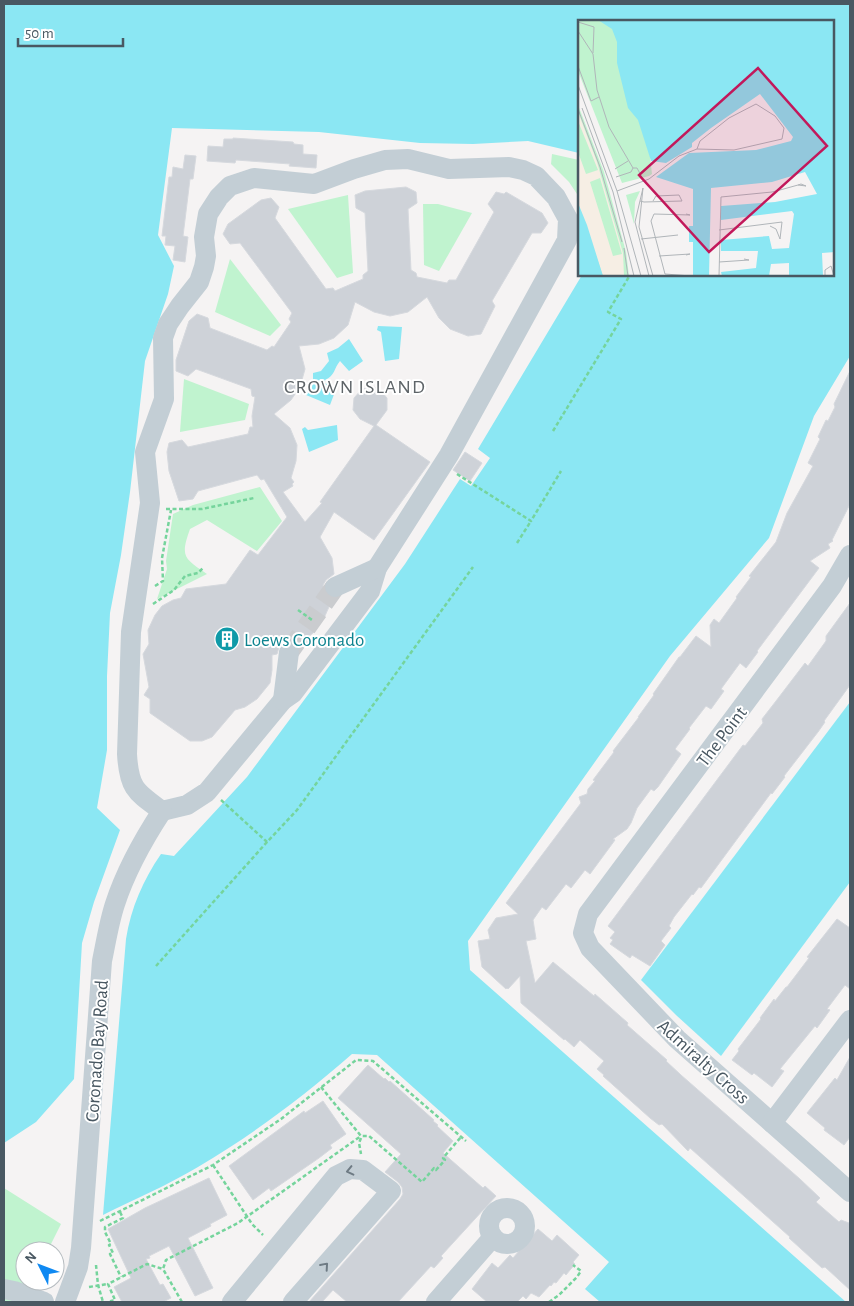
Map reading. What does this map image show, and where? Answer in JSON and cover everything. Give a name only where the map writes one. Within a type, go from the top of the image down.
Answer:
[{"type":"street","points":[[408,159],[449,169],[493,166],[523,170],[536,176],[556,197],[568,219],[567,240],[443,464],[377,568],[370,591],[293,693],[283,700],[207,792],[187,804],[162,811],[138,793],[131,783],[127,754],[131,632],[149,508],[145,452],[164,399],[163,338],[172,318],[199,282],[206,256],[204,237],[206,224],[213,205],[230,186],[254,178],[314,184],[385,160],[408,159]]},
{"type":"street","name":"The Point","points":[[588,914],[832,586],[850,555]]},
{"type":"street","points":[[335,587],[377,568]]},
{"type":"street","points":[[283,700],[289,652]]},
{"type":"street","name":"Coronado Bay Road","points":[[65,1302],[78,1267],[81,1248],[102,961],[107,934],[114,905],[124,877],[162,811]]},
{"type":"street","name":"Admiralty Cross","points":[[588,914],[583,933],[590,948],[677,1039],[850,1192]]},
{"type":"street","points":[[772,1123],[850,1020]]},
{"type":"street","points":[[232,1302],[336,1176],[350,1169],[363,1170],[391,1191],[293,1302]]},
{"type":"street","points":[[436,1302],[493,1237],[499,1242],[507,1244],[515,1242],[521,1237],[525,1230],[524,1211]]},
{"type":"street","points":[[4,1289],[44,1302]]},
{"type":"path","points":[[553,431],[621,319],[608,312],[629,276]]},
{"type":"path","points":[[443,464],[531,520]]},
{"type":"path","points":[[517,543],[561,471]]},
{"type":"path","points":[[149,508],[171,510],[202,509],[254,498]]},
{"type":"path","points":[[152,589],[163,581],[162,558],[171,510]]},
{"type":"path","points":[[151,607],[161,597],[174,590],[185,576],[198,573],[204,567]]},
{"type":"path","points":[[156,966],[297,810],[473,567]]},
{"type":"path","points":[[298,610],[312,620]]},
{"type":"path","points":[[216,795],[267,842]]},
{"type":"path","points":[[103,1220],[214,1165],[281,1120],[356,1060],[373,1061],[466,1141]]},
{"type":"path","points":[[322,1087],[361,1136]]},
{"type":"path","points":[[182,1302],[164,1269],[166,1260],[238,1223],[361,1136],[369,1136],[422,1182],[434,1168],[436,1170],[441,1165],[445,1160],[443,1158],[462,1137]]},
{"type":"path","points":[[214,1165],[246,1216],[263,1235]]},
{"type":"path","points":[[120,1212],[123,1218],[106,1227],[105,1232],[111,1244],[109,1245],[113,1253],[110,1254],[121,1277]]},
{"type":"path","points":[[82,1285],[91,1287],[108,1284],[147,1264],[164,1269]]},
{"type":"path","points":[[549,1302],[577,1277],[581,1271],[573,1265]]},
{"type":"path","points":[[108,1284],[115,1300],[112,1302]]},
{"type":"green space","points":[[552,154],[578,160],[578,196],[569,182],[551,164]]},
{"type":"green space","points":[[348,195],[353,273],[337,278],[288,209]]},
{"type":"green space","points":[[423,204],[438,204],[472,213],[439,271],[424,265]]},
{"type":"green space","points":[[230,259],[281,325],[270,336],[215,312]]},
{"type":"green space","points":[[184,379],[249,404],[245,420],[180,432]]},
{"type":"green space","points":[[260,487],[282,521],[257,551],[207,520],[190,529],[185,551],[189,560],[207,574],[157,599],[167,569],[166,561],[173,514],[193,505]]},
{"type":"green space","points":[[4,1188],[61,1224],[52,1241],[15,1241],[15,1291],[27,1291],[21,1302],[4,1302]]},
{"type":"water","points":[[4,4],[850,4],[850,356],[814,416],[769,538],[670,656],[468,941],[470,970],[846,1302],[600,1302],[585,1289],[609,1262],[377,1055],[352,1054],[297,1100],[219,1154],[187,1174],[103,1215],[126,939],[143,884],[161,854],[174,856],[247,777],[405,564],[460,479],[471,486],[490,458],[478,449],[581,276],[834,276],[834,20],[578,20],[578,153],[528,141],[473,144],[420,143],[319,132],[172,128],[158,235],[174,266],[168,294],[145,361],[130,492],[110,613],[107,676],[107,750],[97,808],[120,830],[94,902],[82,943],[74,1079],[36,1122],[4,1143]]},
{"type":"water","points":[[378,326],[402,327],[399,359],[385,361],[381,332],[377,330]]},
{"type":"water","points":[[349,339],[363,361],[349,371],[340,361],[333,374],[325,380],[325,383],[336,389],[330,405],[306,395],[313,381],[313,373],[321,371],[329,361],[327,353],[338,348]]},
{"type":"water","points":[[337,425],[338,440],[309,452],[302,429],[305,427],[308,430]]},
{"type":"water","points":[[850,702],[850,882],[721,1056],[641,980]]},
{"type":"building","points":[[224,139],[293,142],[294,144],[303,145],[303,154],[317,155],[316,168],[236,160],[235,163],[207,161],[208,146],[223,147]]},
{"type":"building","points":[[185,155],[196,156],[193,179],[190,179],[183,236],[188,237],[185,262],[173,260],[175,246],[165,245],[166,236],[162,236],[169,177],[172,177],[173,167],[183,169]]},
{"type":"building","points":[[406,187],[416,192],[417,203],[408,209],[411,270],[416,273],[417,277],[447,283],[449,280],[456,280],[494,212],[488,204],[496,192],[504,194],[506,192],[542,213],[548,223],[541,233],[532,233],[492,301],[495,306],[481,334],[468,336],[450,329],[439,318],[427,297],[408,312],[390,316],[374,312],[355,302],[348,325],[334,338],[319,344],[299,346],[305,369],[300,387],[291,400],[274,414],[290,428],[297,445],[296,461],[291,478],[294,482],[293,486],[283,492],[305,522],[322,503],[320,502],[374,426],[360,419],[353,410],[354,398],[362,389],[374,387],[380,390],[387,398],[387,410],[376,425],[430,462],[374,540],[334,512],[320,537],[332,558],[334,574],[323,585],[324,592],[333,598],[324,618],[313,633],[298,645],[290,640],[280,644],[277,654],[272,655],[270,683],[257,699],[245,707],[235,710],[212,737],[202,741],[190,741],[150,713],[150,699],[144,695],[149,687],[143,654],[149,644],[148,630],[155,615],[162,606],[181,598],[186,589],[226,584],[250,550],[258,555],[287,517],[264,479],[261,480],[257,475],[198,491],[193,499],[179,501],[169,471],[167,452],[169,443],[182,440],[188,447],[248,434],[250,427],[253,427],[252,416],[255,397],[252,396],[251,389],[196,369],[188,376],[176,371],[176,360],[189,321],[197,314],[208,318],[210,328],[267,350],[272,346],[274,347],[291,322],[289,319],[292,313],[240,243],[230,244],[223,234],[228,224],[261,200],[271,198],[279,207],[275,218],[326,289],[333,288],[335,291],[363,279],[363,275],[368,271],[365,213],[356,208],[355,195],[365,191]]},
{"type":"building","points":[[850,371],[850,504],[833,541],[828,544],[830,548],[810,561],[819,568],[746,668],[740,663],[721,689],[724,691],[711,709],[706,706],[689,728],[675,749],[681,754],[658,787],[654,791],[651,789],[637,808],[627,829],[613,839],[615,840],[590,874],[585,870],[571,888],[566,884],[546,910],[542,907],[533,920],[536,939],[526,941],[535,983],[553,962],[594,996],[595,994],[628,1023],[627,1025],[681,1075],[800,1179],[820,1198],[816,1202],[839,1222],[841,1220],[849,1223],[850,1290],[825,1267],[822,1268],[690,1148],[688,1151],[662,1124],[659,1125],[650,1118],[603,1076],[597,1069],[604,1061],[580,1040],[574,1047],[521,1003],[520,976],[506,989],[482,967],[478,941],[490,939],[488,930],[496,918],[518,914],[506,903],[581,803],[579,797],[587,794],[588,789],[595,781],[593,780],[639,717],[679,657],[696,636],[711,647],[710,625],[714,619],[719,623],[751,577],[749,576],[776,542],[787,513],[813,466],[808,463],[820,439],[818,437],[835,407],[834,404]]},
{"type":"building","points":[[465,452],[482,463],[470,481],[453,470]]},
{"type":"building","points":[[850,603],[850,685],[785,777],[771,793],[701,888],[699,887],[692,894],[674,917],[669,926],[671,928],[661,941],[665,945],[650,966],[632,955],[630,958],[610,944],[613,940],[610,938],[615,932],[608,926],[743,745],[745,746],[763,723],[762,719],[805,663],[808,666],[826,641],[826,636]]},
{"type":"building","points":[[837,919],[850,928],[850,989],[845,985],[827,1009],[830,1010],[817,1028],[815,1026],[780,1069],[784,1071],[772,1087],[754,1073],[752,1075],[732,1060],[774,999],[775,1001],[787,987],[809,958],[807,957]]},
{"type":"building","points":[[850,1057],[850,1137],[844,1145],[824,1130],[825,1128],[807,1113],[835,1078],[837,1080]]},
{"type":"building","points":[[368,1065],[384,1079],[390,1081],[434,1120],[437,1126],[453,1141],[443,1153],[483,1188],[485,1186],[496,1196],[441,1256],[443,1258],[434,1268],[431,1266],[398,1302],[347,1302],[333,1290],[322,1302],[309,1302],[403,1194],[402,1187],[398,1182],[385,1172],[401,1154],[338,1098]]},
{"type":"building","points":[[323,1101],[346,1134],[330,1145],[332,1148],[319,1158],[271,1191],[269,1188],[253,1200],[229,1166],[304,1111],[305,1113]]},
{"type":"building","points":[[209,1178],[227,1215],[188,1238],[213,1288],[195,1296],[169,1246],[146,1259],[160,1285],[163,1284],[171,1298],[163,1302],[122,1302],[114,1287],[131,1278],[108,1229],[145,1208]]},
{"type":"building","points":[[538,1229],[552,1241],[557,1235],[579,1255],[573,1262],[575,1264],[566,1275],[564,1273],[556,1283],[554,1282],[550,1285],[539,1297],[531,1293],[526,1299],[523,1296],[517,1302],[487,1302],[472,1289],[492,1263],[498,1268],[510,1255],[513,1258]]},
{"type":"tunnel","points":[[289,652],[335,587]]},
{"type":"place","name":"Loews Coronado","points":[[227,639]]},
{"type":"district","name":"CROWN ISLAND","points":[[355,386]]}]
